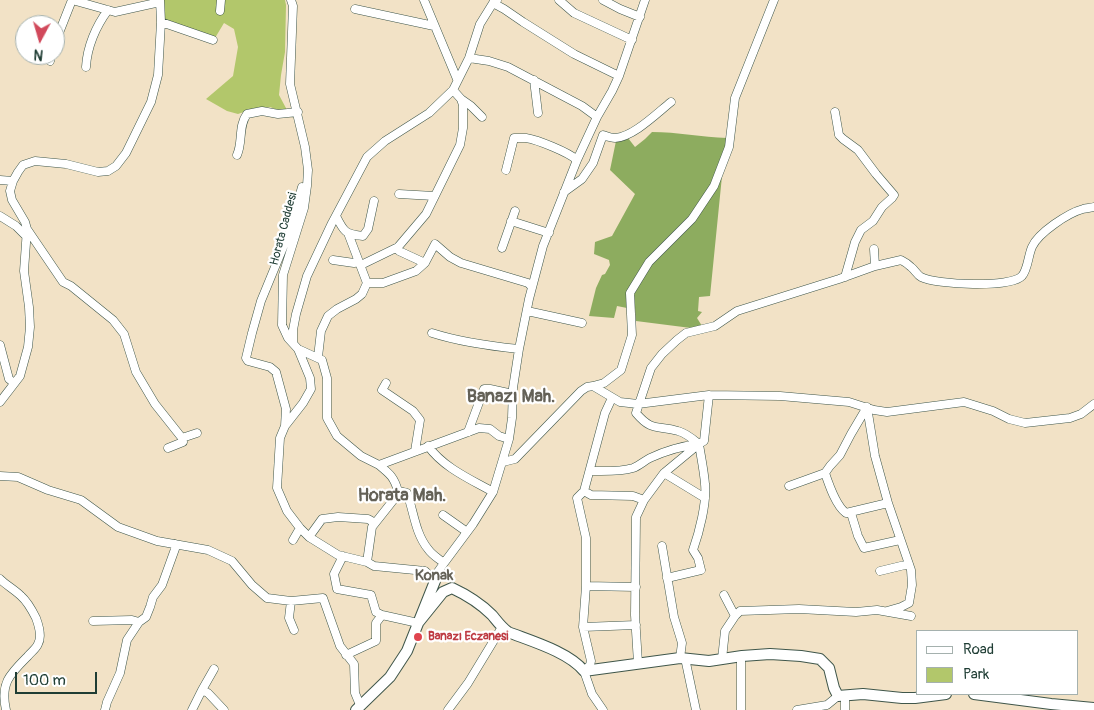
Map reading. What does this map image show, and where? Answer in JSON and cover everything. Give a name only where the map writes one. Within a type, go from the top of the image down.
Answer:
[{"type":"main road","points":[[358,707],[390,677],[407,651],[436,577]]},
{"type":"main road","points":[[418,623],[443,592],[452,588],[480,604],[508,632],[564,655],[579,664],[584,671],[683,658],[709,661],[770,654],[801,656],[820,659],[829,668],[834,688],[842,696],[863,694],[915,698],[938,695]]},
{"type":"main road","points":[[999,695],[1094,708]]},
{"type":"street","points":[[65,18],[72,0],[114,12],[160,1],[161,22],[158,74],[151,102],[126,153],[116,166],[108,171],[98,172],[66,164],[35,162],[23,165],[13,181],[10,191],[12,200],[27,229],[63,282],[71,286],[112,320],[124,334],[136,372],[155,404],[182,438],[183,442],[168,448]]},
{"type":"street","points":[[220,12],[221,0]]},
{"type":"street","name":"Horata Caddesi","points":[[284,426],[303,403],[311,389],[310,378],[296,346],[288,338],[282,325],[283,275],[304,208],[308,170],[306,146],[290,84],[293,6],[291,0]]},
{"type":"street","points":[[424,0],[457,79]]},
{"type":"street","points":[[559,0],[574,13],[632,40]]},
{"type":"street","points":[[602,0],[640,17]]},
{"type":"street","points":[[302,187],[289,233],[261,301],[246,358],[248,361],[270,367],[276,372],[286,409],[280,438],[277,488],[287,511],[300,528],[309,537],[338,555],[367,562],[374,566],[425,571],[436,577],[493,492],[509,439],[519,349],[543,246],[576,160],[619,76],[645,0]]},
{"type":"street","points":[[502,462],[515,459],[581,391],[587,387],[604,383],[621,370],[632,335],[630,293],[649,262],[692,219],[714,186],[729,147],[735,98],[774,0]]},
{"type":"street","points":[[367,562],[372,527],[396,498],[398,491],[390,473],[361,456],[338,436],[330,424],[327,418],[327,378],[322,360],[296,346],[293,330],[307,276],[336,216],[367,157],[385,141],[429,113],[453,90],[469,58],[480,24],[495,2],[574,54],[619,76]]},
{"type":"street","points":[[356,9],[434,26]]},
{"type":"street","points":[[86,68],[94,33],[108,10]]},
{"type":"street","points":[[161,22],[213,40]]},
{"type":"street","points":[[469,58],[489,61],[508,67],[582,106],[597,117]]},
{"type":"street","points":[[534,80],[538,113]]},
{"type":"street","points":[[453,90],[482,117]]},
{"type":"street","points":[[332,260],[360,264],[398,246],[426,214],[460,145],[463,122],[461,99]]},
{"type":"street","points":[[564,192],[582,179],[592,163],[603,136],[614,138],[628,134],[671,102]]},
{"type":"street","points":[[237,155],[240,146],[242,124],[247,114],[262,111],[278,114],[298,112]]},
{"type":"street","points":[[835,112],[839,134],[858,150],[894,195],[882,207],[874,222],[861,230],[855,242],[845,277]]},
{"type":"street","points":[[506,170],[514,138],[526,138],[541,143],[572,156],[576,160]]},
{"type":"street","points":[[0,180],[13,181]]},
{"type":"street","points":[[399,194],[434,196]]},
{"type":"street","points":[[336,216],[342,229],[348,233],[363,236],[368,229],[374,201]]},
{"type":"street","points":[[667,578],[701,570],[698,558],[693,550],[697,539],[706,484],[699,444],[679,431],[652,427],[641,420],[636,412],[651,368],[676,340],[686,332],[715,326],[737,310],[875,266],[901,260],[910,266],[920,277],[933,281],[980,284],[1013,281],[1020,278],[1024,273],[1032,246],[1041,235],[1054,224],[1082,209],[1094,207]]},
{"type":"street","points":[[502,248],[515,211]]},
{"type":"street","points":[[0,216],[16,226],[26,238]]},
{"type":"street","points":[[511,221],[548,233]]},
{"type":"street","points":[[0,402],[20,376],[28,347],[29,307],[24,271],[27,229]]},
{"type":"street","points":[[318,357],[321,331],[328,316],[337,309],[356,300],[362,294],[367,283],[348,233]]},
{"type":"street","points":[[367,283],[382,283],[416,271],[425,263],[435,244],[450,257],[461,263],[528,283],[532,287]]},
{"type":"street","points":[[398,246],[399,251],[425,263]]},
{"type":"street","points":[[874,249],[875,266]]},
{"type":"street","points":[[527,311],[582,323]]},
{"type":"street","points":[[432,333],[452,340],[519,349]]},
{"type":"street","points":[[0,344],[9,379],[14,383]]},
{"type":"street","points":[[386,383],[382,390],[413,411],[420,420],[415,451]]},
{"type":"street","points":[[593,386],[620,402],[638,404],[709,395],[780,396],[849,402],[887,412],[964,402],[1025,423],[1070,418],[1081,414],[1094,404]]},
{"type":"street","points":[[468,432],[484,389],[513,394]]},
{"type":"street","points":[[638,663],[636,517],[644,500],[664,473],[704,442],[709,395]]},
{"type":"street","points":[[604,710],[592,694],[584,671],[591,661],[584,627],[586,538],[578,498],[584,491],[612,398]]},
{"type":"street","points":[[789,486],[825,473],[844,450],[866,407]]},
{"type":"street","points":[[866,407],[875,456],[888,503],[911,570],[912,585],[909,603],[886,611]]},
{"type":"street","points":[[378,465],[479,428],[490,429],[499,436],[509,439]]},
{"type":"street","points":[[182,438],[197,433]]},
{"type":"street","points":[[590,472],[634,468],[648,459],[661,454],[699,444]]},
{"type":"street","points":[[428,446],[434,455],[454,470],[493,492]]},
{"type":"street","points":[[664,473],[705,498]]},
{"type":"street","points":[[825,473],[832,492],[846,513],[888,503]]},
{"type":"street","points":[[6,474],[81,500],[118,527],[158,541],[208,550],[232,561],[252,585],[267,598],[291,601],[323,598],[337,589],[371,595],[376,612],[418,623]]},
{"type":"street","points":[[398,491],[406,493],[418,532],[428,550],[444,563]]},
{"type":"street","points":[[584,491],[591,495],[633,496],[644,500]]},
{"type":"street","points":[[850,513],[864,548],[900,540]]},
{"type":"street","points":[[443,515],[467,532]]},
{"type":"street","points":[[309,537],[322,519],[368,519],[375,523]]},
{"type":"street","points":[[294,540],[300,528]]},
{"type":"street","points":[[105,710],[120,673],[127,640],[146,617],[153,597],[162,585],[175,549],[175,544]]},
{"type":"street","points":[[662,546],[674,617],[682,643],[683,658],[696,710]]},
{"type":"street","points":[[337,589],[334,574],[343,556]]},
{"type":"street","points":[[880,571],[909,564]]},
{"type":"street","points":[[0,579],[21,596],[31,608],[38,623],[40,636],[38,645],[3,683],[0,693],[6,710]]},
{"type":"street","points":[[586,586],[636,588]]},
{"type":"street","points":[[724,595],[735,616]]},
{"type":"street","points":[[323,598],[340,646],[354,664],[355,693],[358,707]]},
{"type":"street","points":[[143,603],[152,601]]},
{"type":"street","points":[[291,601],[289,618],[294,630]]},
{"type":"street","points":[[722,658],[725,631],[740,611],[799,609],[856,612],[877,610],[911,616]]},
{"type":"street","points":[[346,655],[376,641],[376,623],[382,615]]},
{"type":"street","points":[[93,621],[132,620],[140,622]]},
{"type":"street","points":[[584,627],[636,625]]},
{"type":"street","points":[[448,710],[502,627]]},
{"type":"street","points":[[741,656],[741,710]]},
{"type":"street","points":[[192,710],[214,669]]},
{"type":"street","points":[[202,690],[208,693],[224,710]]},
{"type":"street","points":[[798,710],[828,705],[842,696],[845,710]]},
{"type":"green space","points":[[164,0],[285,0],[285,52],[279,95],[287,110],[283,112],[270,107],[255,108],[238,114],[227,111],[206,99],[233,76],[238,47],[234,29],[224,23],[215,38],[165,20]]},
{"type":"green space","points":[[652,132],[727,138],[726,148],[711,184],[691,214],[644,263],[627,308],[617,306],[614,318],[589,316],[596,288],[602,275],[605,274],[610,265],[609,260],[594,254],[595,242],[612,236],[635,194],[610,170],[616,141],[628,138],[635,147]]},
{"type":"green space","points":[[722,176],[710,296],[699,297],[698,311],[702,312],[697,318],[702,326],[691,328],[636,321],[634,294],[651,265],[694,221]]},
{"type":"place","name":"Banazı Eczanesi","points":[[418,637]]},
{"type":"district","name":"Banazı Mah.","points":[[511,397]]},
{"type":"district","name":"Horata Mah.","points":[[402,496]]},
{"type":"district","name":"Konak","points":[[434,576]]}]
